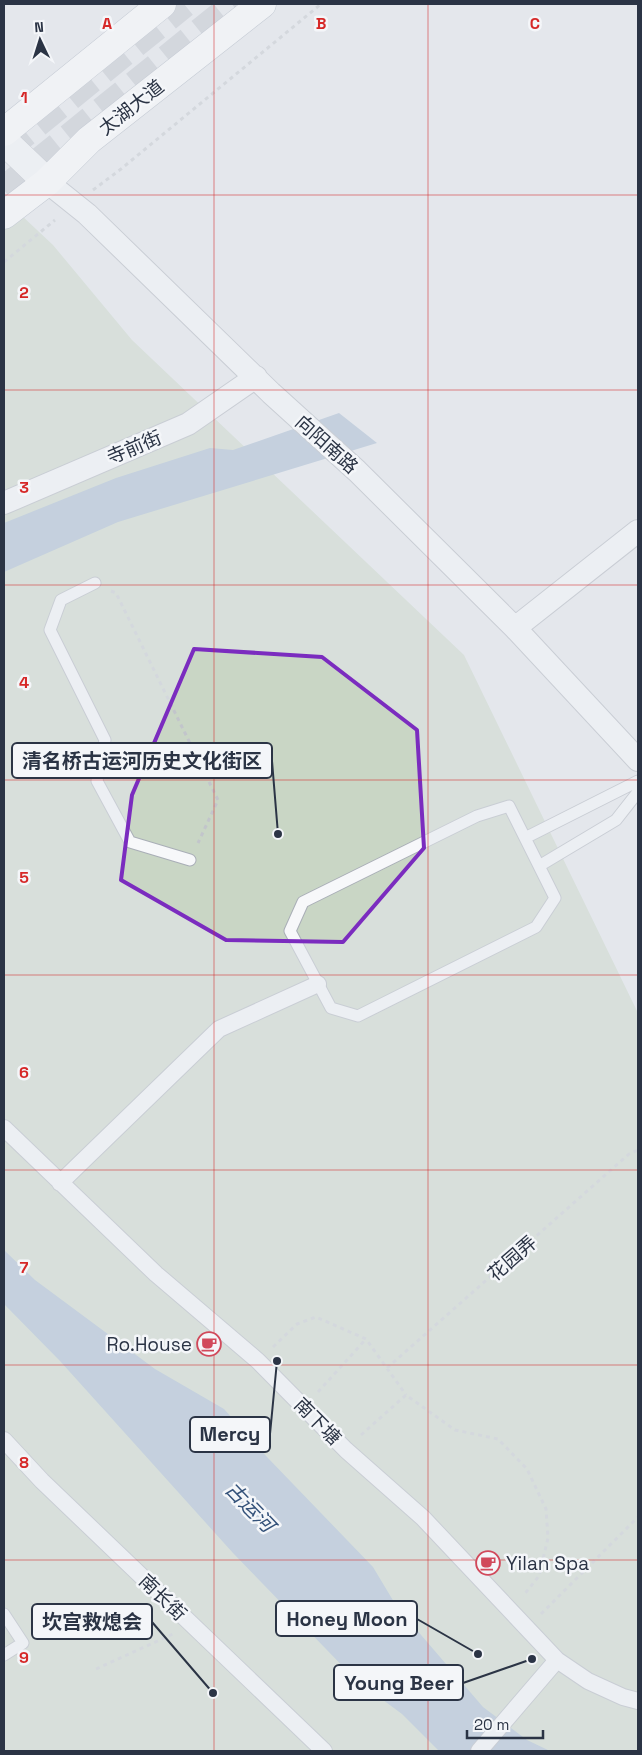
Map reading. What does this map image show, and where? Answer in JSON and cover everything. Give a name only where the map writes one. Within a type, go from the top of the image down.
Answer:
[{"type":"main road","points":[[4,132],[162,4]]},
{"type":"main road","name":"太湖大道","points":[[4,215],[48,182],[89,140],[262,4]]},
{"type":"street","name":"向阳南路","points":[[4,141],[74,204],[256,377],[271,394],[357,471],[515,628],[638,760]]},
{"type":"street","name":"寺前街","points":[[4,503],[188,424],[256,377]]},
{"type":"street","points":[[515,628],[638,531]]},
{"type":"street","points":[[60,1183],[219,1028],[318,984]]},
{"type":"street","name":"南下塘","points":[[4,1128],[156,1274],[258,1361],[346,1450],[422,1518],[557,1660],[588,1681],[623,1697],[638,1701]]},
{"type":"street","name":"南长街","points":[[4,1440],[42,1481],[324,1751]]},
{"type":"street","points":[[479,1751],[557,1660]]},
{"type":"lane","points":[[95,583],[61,600],[50,630],[106,740],[97,781],[130,842],[190,860]]},
{"type":"lane","points":[[525,838],[638,781]]},
{"type":"lane","points":[[539,866],[616,820],[638,792]]},
{"type":"lane","points":[[509,806],[525,838],[555,898],[536,928],[358,1016],[331,1008],[290,931],[303,902],[477,816],[509,806]]},
{"type":"lane","points":[[4,1614],[23,1643],[4,1655]]},
{"type":"path","points":[[4,262],[31,242],[74,204],[121,169],[321,4]]},
{"type":"path","points":[[95,583],[116,593],[218,800],[190,860]]},
{"type":"path","name":"花园弄","points":[[387,1368],[629,1154],[638,1150]]},
{"type":"path","points":[[258,1361],[297,1324],[316,1317],[366,1339],[406,1395],[455,1430],[498,1439],[527,1469],[546,1509],[548,1538],[539,1576],[523,1596],[527,1628]]},
{"type":"path","points":[[304,1408],[366,1339]]},
{"type":"path","points":[[346,1450],[406,1395]]},
{"type":"path","points":[[527,1628],[638,1517]]},
{"type":"path","points":[[96,1669],[193,1626]]},
{"type":"highlighted area","points":[[194,649],[322,657],[417,730],[424,848],[343,942],[226,940],[121,880],[132,795]]},
{"type":"green space","points":[[4,199],[53,245],[132,340],[464,655],[638,1013],[638,1751],[4,1751]]},
{"type":"water","points":[[339,413],[377,443],[118,522],[4,572],[4,523],[116,478],[210,448],[233,450]]},
{"type":"water","name":"古运河","points":[[4,1250],[35,1280],[155,1369],[224,1409],[267,1457],[373,1567],[397,1607],[483,1707],[527,1740],[550,1751],[439,1751],[402,1714],[356,1680],[233,1553],[60,1361],[4,1304]]},
{"type":"tunnel","points":[[4,150],[184,4]]},
{"type":"tunnel","points":[[4,190],[235,4]]},
{"type":"place","name":"清名桥古运河历史文化街区","points":[[278,834]]},
{"type":"place","name":"Ro.House","points":[[209,1344]]},
{"type":"place","name":"Mercy","points":[[277,1361]]},
{"type":"place","name":"Yilan Spa","points":[[488,1563]]},
{"type":"place","name":"Honey Moon","points":[[478,1654]]},
{"type":"place","name":"Young Beer","points":[[532,1659]]},
{"type":"place","name":"坎宫救熄会","points":[[213,1693]]}]
